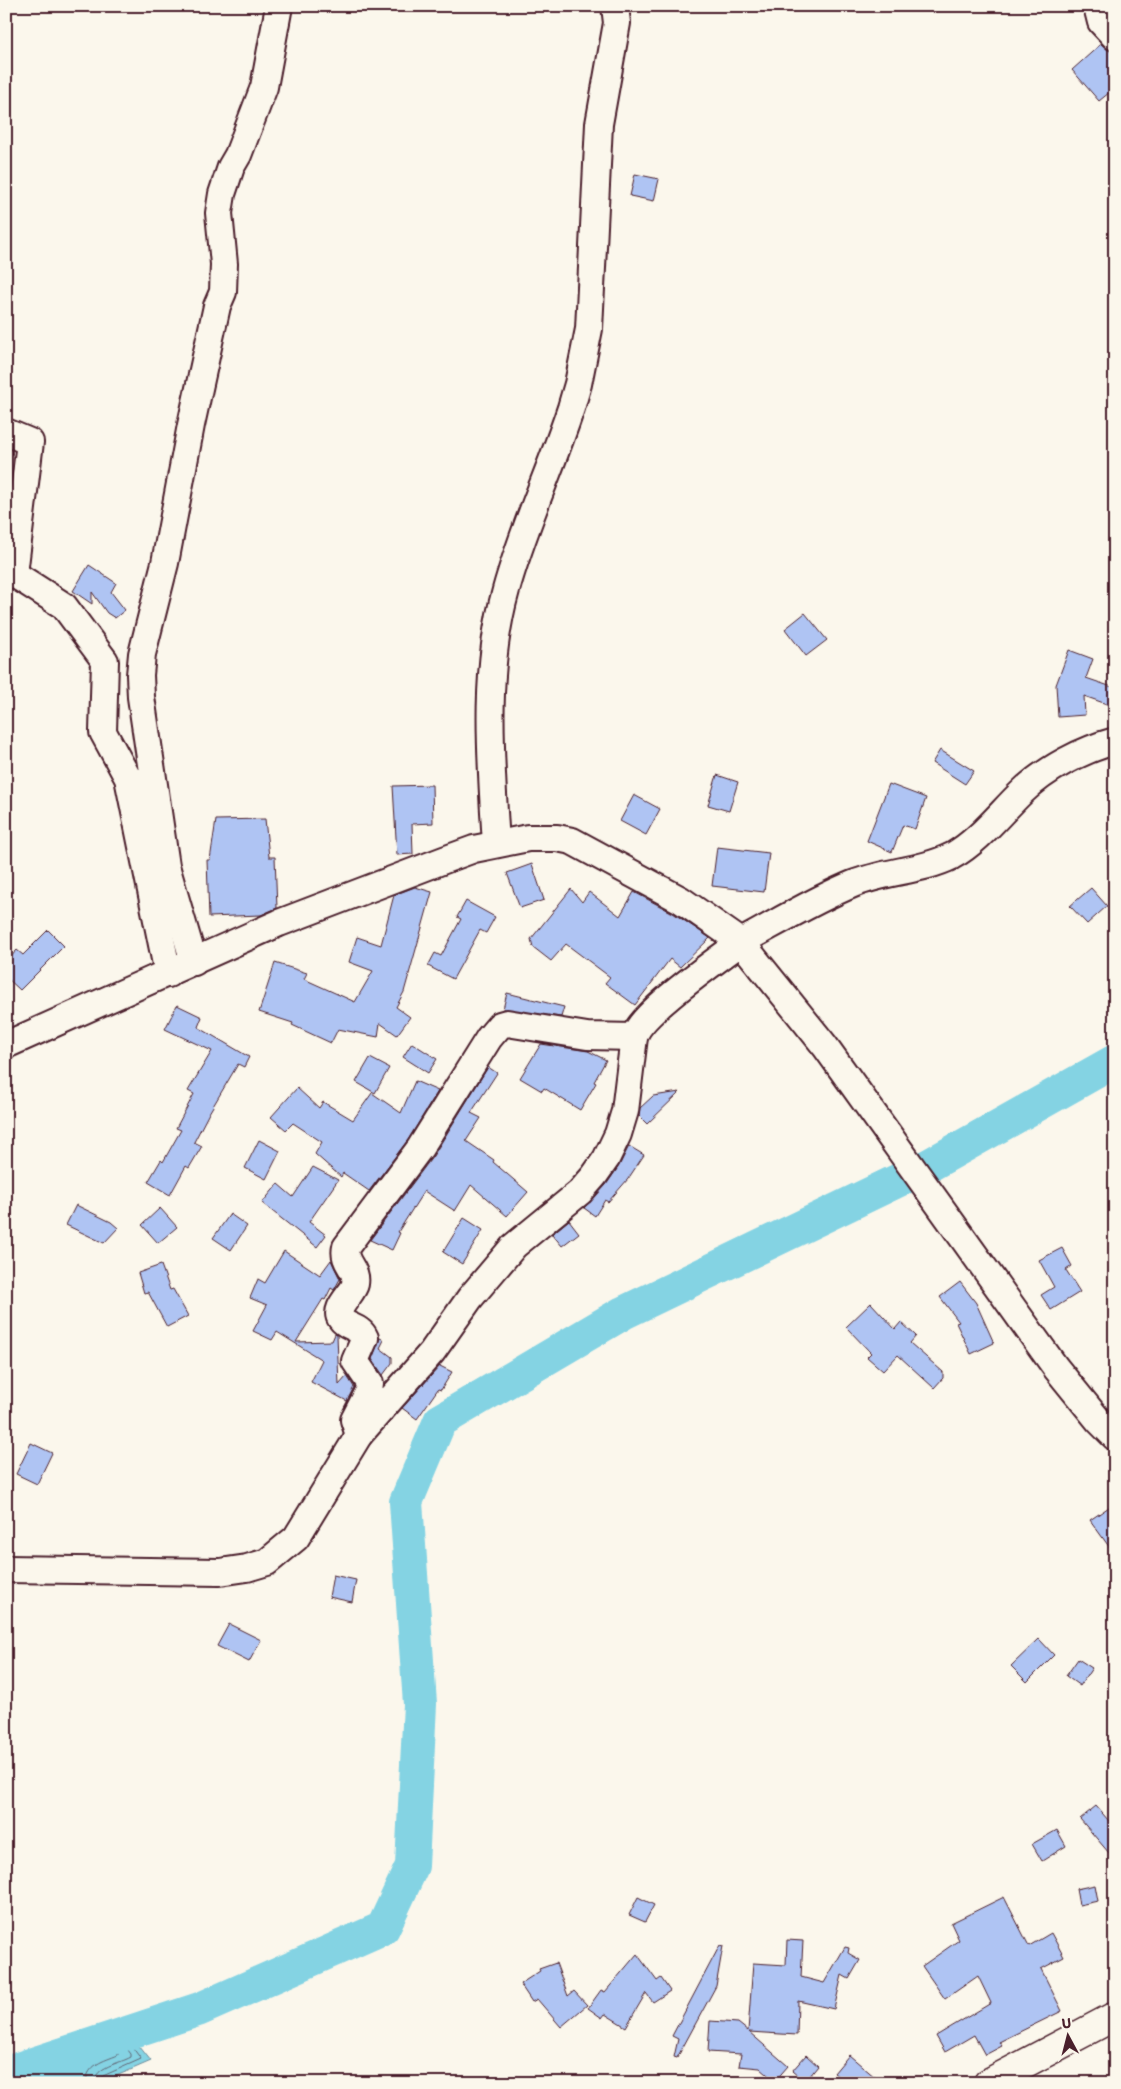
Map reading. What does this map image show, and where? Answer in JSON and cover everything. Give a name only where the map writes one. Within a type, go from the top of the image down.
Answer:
[{"type":"highway","points":[[988,2083],[1115,2016]]},
{"type":"street","points":[[194,962],[166,866],[158,822],[141,697],[142,654],[165,563],[191,424],[217,306],[223,292],[224,264],[220,213],[222,194],[231,167],[238,155],[264,88],[279,6]]},
{"type":"street","points":[[496,844],[490,741],[496,640],[506,591],[517,552],[568,417],[584,356],[589,328],[599,124],[617,23],[615,6]]},
{"type":"street","points":[[1097,6],[1102,22],[1115,37]]},
{"type":"street","points":[[6,432],[30,442],[14,574],[64,606],[105,661],[103,732],[128,778],[168,974]]},
{"type":"street","points":[[6,1569],[192,1573],[220,1572],[267,1562],[296,1538],[359,1435],[432,1352],[470,1298],[514,1246],[580,1192],[606,1159],[618,1134],[625,1111],[634,1037],[639,1027],[649,1016],[741,942],[853,884],[937,862],[952,856],[979,835],[1037,779],[1066,761],[1100,745],[1115,741]]},
{"type":"street","points":[[6,1045],[279,923],[444,860],[496,844],[540,838],[572,841],[681,900],[741,942],[825,1046],[1073,1390],[1098,1421],[1115,1437]]},
{"type":"street","points":[[359,1435],[354,1420],[369,1390],[370,1383],[355,1361],[365,1338],[361,1330],[341,1320],[339,1315],[342,1306],[355,1286],[354,1272],[346,1261],[346,1247],[420,1148],[489,1038],[500,1026],[507,1023],[587,1036],[634,1037]]},
{"type":"water","points":[[124,2027],[151,2061],[100,2083],[6,2083],[6,2059]]},
{"type":"building","points":[[1101,44],[1115,55],[1115,88],[1099,101],[1072,70]]},
{"type":"building","points":[[635,174],[659,179],[654,201],[630,196]]},
{"type":"building","points":[[89,565],[116,583],[111,592],[125,610],[115,618],[107,613],[92,592],[92,604],[73,591]]},
{"type":"building","points":[[805,613],[827,640],[806,656],[785,629]]},
{"type":"building","points":[[1069,650],[1093,659],[1086,678],[1115,688],[1115,707],[1084,696],[1085,715],[1058,717],[1056,685]]},
{"type":"building","points":[[940,750],[974,771],[965,784],[932,763]]},
{"type":"building","points":[[717,775],[738,782],[729,811],[708,805]]},
{"type":"building","points":[[889,784],[926,798],[915,829],[903,825],[892,852],[867,841]]},
{"type":"building","points":[[432,785],[433,823],[412,824],[413,854],[397,855],[393,786]]},
{"type":"building","points":[[634,795],[660,809],[646,835],[620,821]]},
{"type":"building","points":[[265,819],[269,857],[275,857],[277,908],[261,915],[209,917],[207,860],[210,860],[216,820]]},
{"type":"building","points":[[717,847],[769,853],[764,892],[712,886]]},
{"type":"building","points":[[532,864],[544,900],[520,908],[507,873]]},
{"type":"building","points":[[415,887],[432,892],[404,992],[396,1007],[410,1017],[397,1035],[380,1023],[378,1037],[338,1029],[331,1043],[292,1025],[293,1023],[259,1012],[275,963],[307,973],[304,979],[355,1002],[373,971],[349,962],[357,937],[381,945],[394,895]]},
{"type":"building","points":[[1091,888],[1107,906],[1087,924],[1070,906]]},
{"type":"building","points":[[571,889],[582,902],[589,892],[620,916],[634,892],[673,913],[710,938],[680,967],[670,959],[635,1005],[605,983],[610,977],[566,944],[551,961],[533,947],[531,939]]},
{"type":"building","points":[[466,901],[495,917],[486,933],[480,930],[453,979],[428,966],[435,953],[441,956],[461,919],[457,917]]},
{"type":"building","points":[[48,930],[64,946],[20,990],[6,977],[6,962],[17,950],[23,955]]},
{"type":"building","points":[[507,993],[564,1007],[561,1017],[503,1009]]},
{"type":"building","points":[[177,1005],[202,1017],[198,1027],[249,1057],[244,1067],[238,1064],[209,1113],[194,1142],[202,1146],[189,1168],[186,1166],[170,1195],[148,1182],[161,1160],[163,1162],[181,1130],[176,1128],[194,1094],[188,1091],[212,1051],[165,1029]]},
{"type":"building","points":[[412,1043],[437,1059],[428,1073],[403,1057]]},
{"type":"building","points":[[541,1044],[588,1051],[606,1060],[594,1082],[596,1083],[580,1110],[544,1088],[542,1091],[520,1078]]},
{"type":"building","points":[[370,1058],[389,1068],[375,1093],[356,1082]]},
{"type":"building","points":[[488,1067],[497,1073],[471,1113],[481,1118],[466,1141],[494,1160],[493,1162],[528,1192],[507,1216],[471,1185],[455,1211],[424,1191],[398,1232],[400,1233],[392,1250],[370,1240],[433,1156]]},
{"type":"building","points":[[415,1081],[438,1091],[408,1140],[369,1191],[343,1173],[341,1177],[315,1154],[322,1142],[293,1123],[286,1130],[271,1117],[297,1088],[319,1108],[323,1102],[353,1120],[372,1093],[401,1113]]},
{"type":"building","points":[[680,1092],[647,1124],[639,1116],[640,1108],[653,1096]]},
{"type":"building","points":[[259,1140],[280,1151],[266,1179],[245,1168]]},
{"type":"building","points":[[629,1146],[644,1155],[628,1179],[608,1202],[605,1200],[595,1216],[584,1208],[606,1185],[619,1166]]},
{"type":"building","points":[[313,1167],[338,1180],[309,1222],[326,1235],[317,1247],[262,1203],[278,1184],[293,1197]]},
{"type":"building","points":[[76,1205],[111,1222],[118,1228],[104,1243],[66,1225]]},
{"type":"building","points":[[160,1208],[177,1227],[158,1243],[142,1225]]},
{"type":"building","points":[[230,1214],[247,1226],[231,1250],[213,1238]]},
{"type":"building","points":[[464,1218],[483,1230],[462,1264],[443,1252]]},
{"type":"building","points":[[569,1220],[579,1233],[562,1246],[552,1234]]},
{"type":"building","points":[[1062,1248],[1072,1266],[1066,1270],[1080,1292],[1051,1310],[1041,1295],[1054,1287],[1039,1260]]},
{"type":"building","points":[[284,1251],[320,1275],[331,1260],[340,1279],[334,1290],[331,1288],[325,1300],[323,1299],[296,1342],[332,1341],[335,1334],[337,1335],[339,1385],[347,1376],[354,1387],[347,1401],[311,1382],[322,1360],[277,1332],[272,1340],[253,1331],[267,1305],[250,1298],[258,1279],[265,1283]]},
{"type":"building","points":[[161,1265],[170,1290],[173,1289],[188,1316],[167,1327],[148,1292],[144,1293],[138,1273]]},
{"type":"building","points":[[960,1282],[976,1303],[994,1343],[971,1354],[956,1323],[959,1322],[940,1297]]},
{"type":"building","points":[[871,1303],[895,1329],[901,1322],[916,1336],[910,1343],[943,1372],[943,1378],[934,1388],[898,1355],[883,1371],[867,1357],[871,1353],[846,1327]]},
{"type":"building","points":[[380,1338],[384,1340],[380,1348],[392,1357],[392,1363],[383,1375],[372,1359]]},
{"type":"building","points":[[440,1366],[452,1372],[441,1390],[438,1389],[417,1419],[402,1408]]},
{"type":"building","points":[[31,1443],[52,1453],[37,1484],[16,1474]]},
{"type":"building","points":[[1115,1503],[1115,1555],[1090,1520]]},
{"type":"building","points":[[333,1575],[356,1580],[352,1602],[329,1597]]},
{"type":"building","points":[[229,1624],[261,1640],[249,1662],[217,1646]]},
{"type":"building","points":[[1039,1639],[1054,1655],[1027,1682],[1011,1666]]},
{"type":"building","points":[[1078,1659],[1092,1668],[1080,1686],[1066,1676]]},
{"type":"building","points":[[1096,1806],[1115,1828],[1115,1860],[1080,1819]]},
{"type":"building","points":[[1057,1830],[1066,1846],[1042,1861],[1032,1844]]},
{"type":"building","points":[[1095,1885],[1098,1901],[1079,1905],[1076,1889]]},
{"type":"building","points":[[638,1897],[654,1905],[645,1922],[629,1915]]},
{"type":"building","points":[[1004,1897],[1029,1946],[1051,1933],[1064,1957],[1041,1969],[1062,2011],[999,2042],[1002,2046],[985,2055],[974,2035],[945,2052],[936,2036],[991,2003],[978,1976],[945,1999],[922,1966],[959,1940],[951,1923]]},
{"type":"building","points":[[787,1940],[803,1941],[801,1977],[824,1983],[845,1947],[849,1948],[848,1953],[860,1960],[849,1979],[842,1975],[834,2009],[798,2001],[797,2035],[749,2032],[788,2066],[775,2081],[760,2068],[739,2066],[741,2054],[708,2052],[710,2021],[738,2023],[748,2031],[753,1963],[786,1965]]},
{"type":"building","points":[[720,1945],[723,1946],[716,1986],[677,2058],[674,2057],[678,2039],[672,2036]]},
{"type":"building","points":[[637,1954],[657,1981],[661,1978],[670,1991],[653,2002],[646,1993],[626,2027],[605,2014],[602,2018],[588,2008],[601,1990],[605,1992]]},
{"type":"building","points":[[556,1963],[568,1996],[574,1991],[587,2005],[561,2027],[537,1999],[532,2002],[520,1984],[540,1971],[539,1969]]},
{"type":"building","points":[[806,2055],[818,2066],[805,2082],[792,2071]]},
{"type":"building","points":[[849,2055],[882,2083],[846,2083],[834,2073]]},
{"type":"waterway","points":[[6,2073],[200,2009],[383,1928],[412,1866],[420,1704],[406,1502],[440,1421],[623,1313],[926,1167],[1115,1061]]}]
